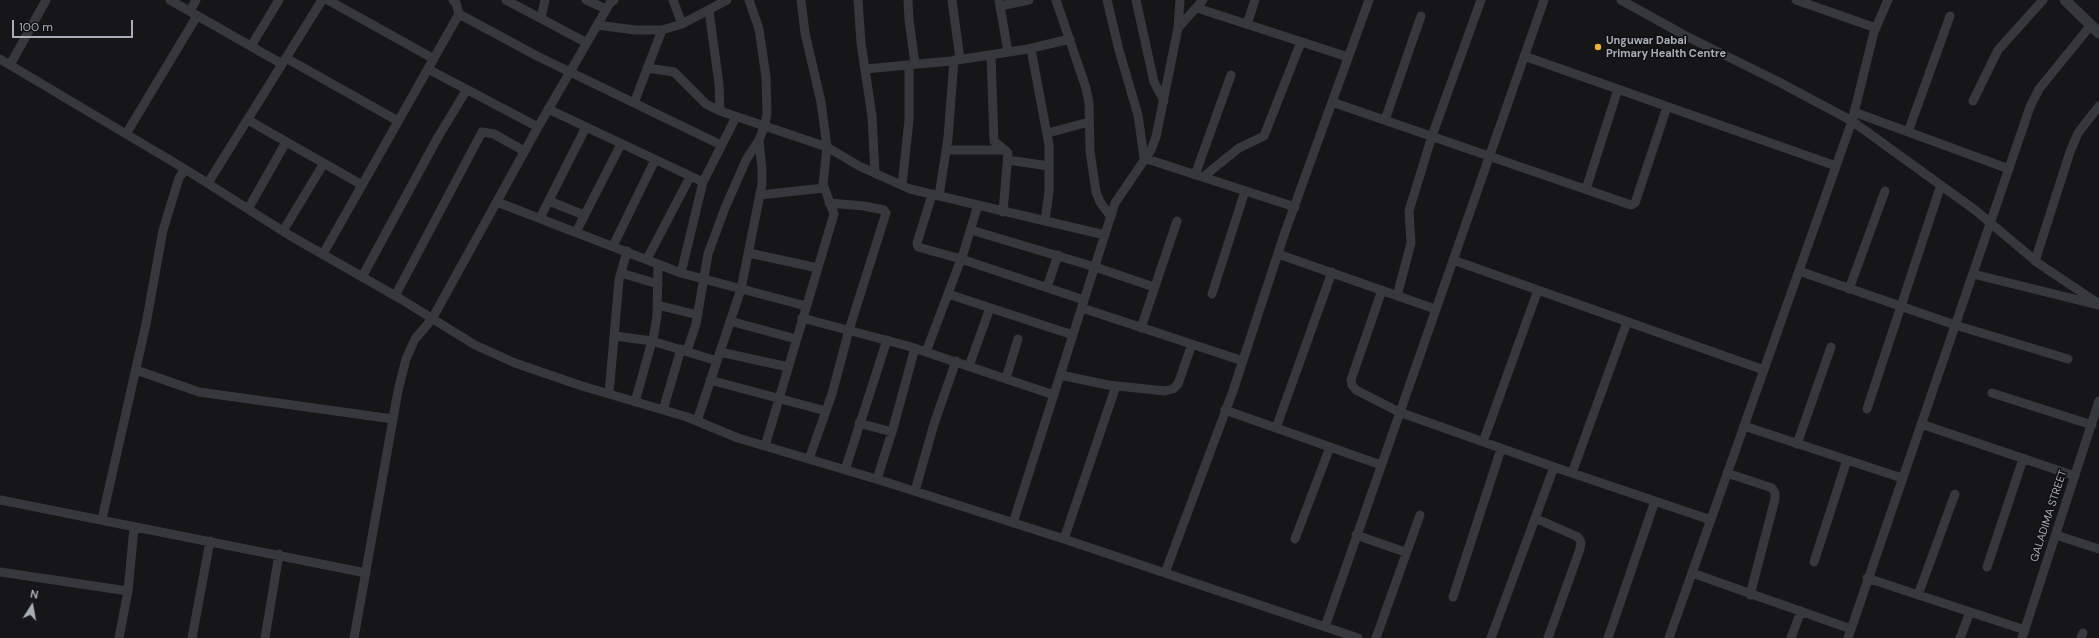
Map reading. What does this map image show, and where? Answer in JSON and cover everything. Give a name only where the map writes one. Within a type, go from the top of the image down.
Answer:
[{"type":"street","points":[[10,65],[46,0]]},
{"type":"street","points":[[170,0],[251,46],[284,61],[398,121]]},
{"type":"street","points":[[126,134],[194,14],[196,0]]},
{"type":"street","points":[[251,46],[279,0]]},
{"type":"street","points":[[208,183],[322,0]]},
{"type":"street","points":[[328,0],[434,59]]},
{"type":"street","points":[[323,254],[459,14],[456,3],[452,0]]},
{"type":"street","points":[[506,0],[587,43]]},
{"type":"street","points":[[541,18],[545,0]]},
{"type":"street","points":[[586,0],[606,9]]},
{"type":"street","points":[[354,638],[393,419],[406,359],[415,339],[432,319],[548,109],[606,9],[614,0]]},
{"type":"street","points":[[673,0],[682,24]]},
{"type":"street","points":[[597,25],[635,30],[662,30],[682,24],[709,11],[726,0]]},
{"type":"street","points":[[663,410],[698,315],[708,254],[725,208],[746,160],[759,140],[765,125],[768,98],[766,77],[759,29],[749,0]]},
{"type":"street","points":[[766,446],[802,318],[833,222],[834,214],[822,184],[826,147],[821,102],[805,33],[801,0]]},
{"type":"street","points":[[858,0],[865,69],[872,116],[875,173]]},
{"type":"street","points":[[902,185],[909,120],[912,65],[908,0]]},
{"type":"street","points":[[952,0],[957,60],[946,150],[935,195],[917,246],[921,249],[961,259],[1047,287],[1141,328],[1242,361]]},
{"type":"street","points":[[1008,52],[1000,3],[1029,0]]},
{"type":"street","points":[[1056,0],[1086,88],[1090,151],[1096,192],[1100,202],[1111,217]]},
{"type":"street","points":[[1107,0],[1118,50],[1138,115],[1144,158]]},
{"type":"street","points":[[1136,0],[1154,82],[1164,101]]},
{"type":"street","points":[[1013,523],[1116,203],[1144,158],[1151,150],[1156,137],[1178,28],[1180,0]]},
{"type":"street","points":[[1248,24],[1255,0]]},
{"type":"street","points":[[1165,573],[1225,410],[1278,254],[1369,0]]},
{"type":"street","points":[[1397,296],[1411,243],[1409,211],[1432,136],[1481,0]]},
{"type":"street","points":[[1621,0],[1686,36],[1853,116],[1908,132],[2009,169]]},
{"type":"street","points":[[1796,0],[1876,28]]},
{"type":"street","points":[[1669,638],[1836,166],[1853,116],[1876,28],[1888,0]]},
{"type":"street","points":[[1973,101],[1998,50],[2042,0]]},
{"type":"street","points":[[2064,0],[2099,33]]},
{"type":"street","points":[[1325,627],[1524,56],[1541,1]]},
{"type":"street","points":[[1178,28],[1200,4],[1248,24],[1348,57]]},
{"type":"street","points":[[709,11],[719,84],[720,111]]},
{"type":"street","points":[[459,14],[570,72],[721,145]]},
{"type":"street","points":[[1385,120],[1421,16]]},
{"type":"street","points":[[1908,132],[1950,16]]},
{"type":"street","points":[[1848,638],[1867,578],[2030,107],[2039,89],[2091,25]]},
{"type":"street","points":[[634,102],[662,30]]},
{"type":"street","points":[[865,69],[957,60],[1031,49],[1070,39]]},
{"type":"street","points":[[1199,176],[1238,148],[1264,136],[1301,42]]},
{"type":"street","points":[[1031,49],[1048,133],[1049,191],[1045,221]]},
{"type":"street","points":[[991,55],[994,141],[1008,153],[1003,212]]},
{"type":"street","points":[[1524,56],[1836,166]]},
{"type":"street","points":[[0,59],[185,169],[283,231],[395,296],[475,345],[515,363],[697,421],[738,438],[915,491],[1358,638]]},
{"type":"street","points":[[647,68],[674,72],[706,104],[720,111],[765,125],[826,147],[852,163],[902,185],[1003,212],[1105,235]]},
{"type":"street","points":[[428,69],[466,91],[538,127]]},
{"type":"street","points":[[1199,176],[1231,75]]},
{"type":"street","points":[[1586,189],[1618,89]]},
{"type":"street","points":[[362,277],[466,91]]},
{"type":"street","points":[[1332,102],[1623,203],[1635,203],[1668,107]]},
{"type":"street","points":[[2035,260],[2070,152],[2078,133],[2099,106]]},
{"type":"street","points":[[548,109],[703,182]]},
{"type":"street","points":[[1853,116],[1991,222],[2035,260],[2099,304]]},
{"type":"street","points":[[681,273],[703,182],[736,117]]},
{"type":"street","points":[[248,120],[362,185]]},
{"type":"street","points":[[1048,133],[1089,122]]},
{"type":"street","points":[[540,218],[586,128]]},
{"type":"street","points":[[395,296],[482,132],[494,134],[524,151]]},
{"type":"street","points":[[697,421],[741,289],[749,253],[760,195],[762,169],[759,140]]},
{"type":"street","points":[[248,209],[286,142]]},
{"type":"street","points":[[576,232],[621,144]]},
{"type":"street","points":[[946,150],[1006,150]]},
{"type":"street","points":[[1144,158],[1295,207]]},
{"type":"street","points":[[613,246],[655,160]]},
{"type":"street","points":[[1008,160],[1049,166]]},
{"type":"street","points":[[283,231],[324,163]]},
{"type":"street","points":[[102,519],[146,324],[163,230],[179,178],[185,169]]},
{"type":"street","points":[[647,259],[690,177]]},
{"type":"street","points":[[1867,409],[1941,185]]},
{"type":"street","points":[[760,195],[824,188]]},
{"type":"street","points":[[1212,294],[1245,191]]},
{"type":"street","points":[[1849,289],[1885,191]]},
{"type":"street","points":[[549,201],[584,215]]},
{"type":"street","points":[[496,202],[681,273],[806,306]]},
{"type":"street","points":[[809,459],[826,411],[849,330],[886,212],[884,210],[864,206],[829,203]]},
{"type":"street","points":[[926,352],[961,259],[978,205]]},
{"type":"street","points":[[1141,328],[1177,221]]},
{"type":"street","points":[[971,230],[1095,266],[1154,287]]},
{"type":"street","points":[[609,394],[620,273],[627,251]]},
{"type":"street","points":[[749,253],[818,268]]},
{"type":"street","points":[[1278,254],[1436,309]]},
{"type":"street","points":[[1047,287],[1058,255]]},
{"type":"street","points":[[1453,260],[1764,370]]},
{"type":"street","points":[[636,402],[652,341],[657,305],[658,264]]},
{"type":"street","points":[[1799,271],[1955,325],[2068,359]]},
{"type":"street","points":[[1276,428],[1332,272]]},
{"type":"street","points":[[620,273],[658,284]]},
{"type":"street","points":[[1973,274],[2099,304]]},
{"type":"street","points":[[1382,290],[1351,380],[1352,385],[1356,390],[1399,412],[1572,474],[1711,520]]},
{"type":"street","points":[[1483,442],[1538,290]]},
{"type":"street","points":[[948,294],[1073,335]]},
{"type":"street","points":[[657,305],[698,315]]},
{"type":"street","points":[[969,366],[990,308]]},
{"type":"street","points":[[802,318],[915,348],[1054,394]]},
{"type":"street","points":[[730,321],[796,340]]},
{"type":"street","points":[[1572,474],[1628,322]]},
{"type":"street","points":[[614,336],[652,341],[684,350],[788,367]]},
{"type":"street","points":[[1006,378],[1018,339]]},
{"type":"street","points":[[845,470],[886,340]]},
{"type":"street","points":[[1060,375],[1116,386],[1165,391],[1173,389],[1178,384],[1192,344]]},
{"type":"street","points":[[1797,444],[1831,346]]},
{"type":"street","points":[[877,479],[892,432],[915,348]]},
{"type":"street","points":[[915,491],[934,424],[956,362]]},
{"type":"street","points":[[136,370],[199,392],[393,419]]},
{"type":"street","points":[[710,380],[826,411]]},
{"type":"street","points":[[1064,540],[1116,386]]},
{"type":"street","points":[[1992,393],[2092,424]]},
{"type":"street","name":"GALADIMA STREET","points":[[2024,634],[2099,401]]},
{"type":"street","points":[[1225,410],[1381,465]]},
{"type":"street","points":[[859,423],[892,432]]},
{"type":"street","points":[[1920,424],[2074,476]]},
{"type":"street","points":[[1744,426],[1902,478]]},
{"type":"street","points":[[1295,539],[1330,447]]},
{"type":"street","points":[[1453,597],[1501,449]]},
{"type":"street","points":[[1987,567],[2023,459]]},
{"type":"street","points":[[1814,562],[1847,460]]},
{"type":"street","points":[[1491,638],[1554,467]]},
{"type":"street","points":[[1728,473],[1772,488],[1775,493],[1775,499],[1750,595]]},
{"type":"street","points":[[1918,595],[1955,494]]},
{"type":"street","points":[[0,500],[102,519],[134,528],[279,554],[366,573]]},
{"type":"street","points":[[1608,638],[1655,501]]},
{"type":"street","points":[[1376,638],[1405,552],[1420,515]]},
{"type":"street","points":[[1535,518],[1578,537],[1580,542],[1580,549],[1548,638]]},
{"type":"street","points":[[119,638],[128,591],[134,528]]},
{"type":"street","points":[[1356,535],[1405,552]]},
{"type":"street","points":[[2056,535],[2099,549]]},
{"type":"street","points":[[192,638],[210,541]]},
{"type":"street","points":[[265,638],[279,554]]},
{"type":"street","points":[[0,572],[128,591]]},
{"type":"street","points":[[1692,573],[1750,595],[1851,629]]},
{"type":"street","points":[[1867,578],[1970,612],[2024,634]]},
{"type":"street","points":[[1791,638],[1801,611]]},
{"type":"street","points":[[1960,638],[1970,612]]},
{"type":"place","name":"Unguwar Dabai Primary Health Centre","points":[[1598,47]]}]
